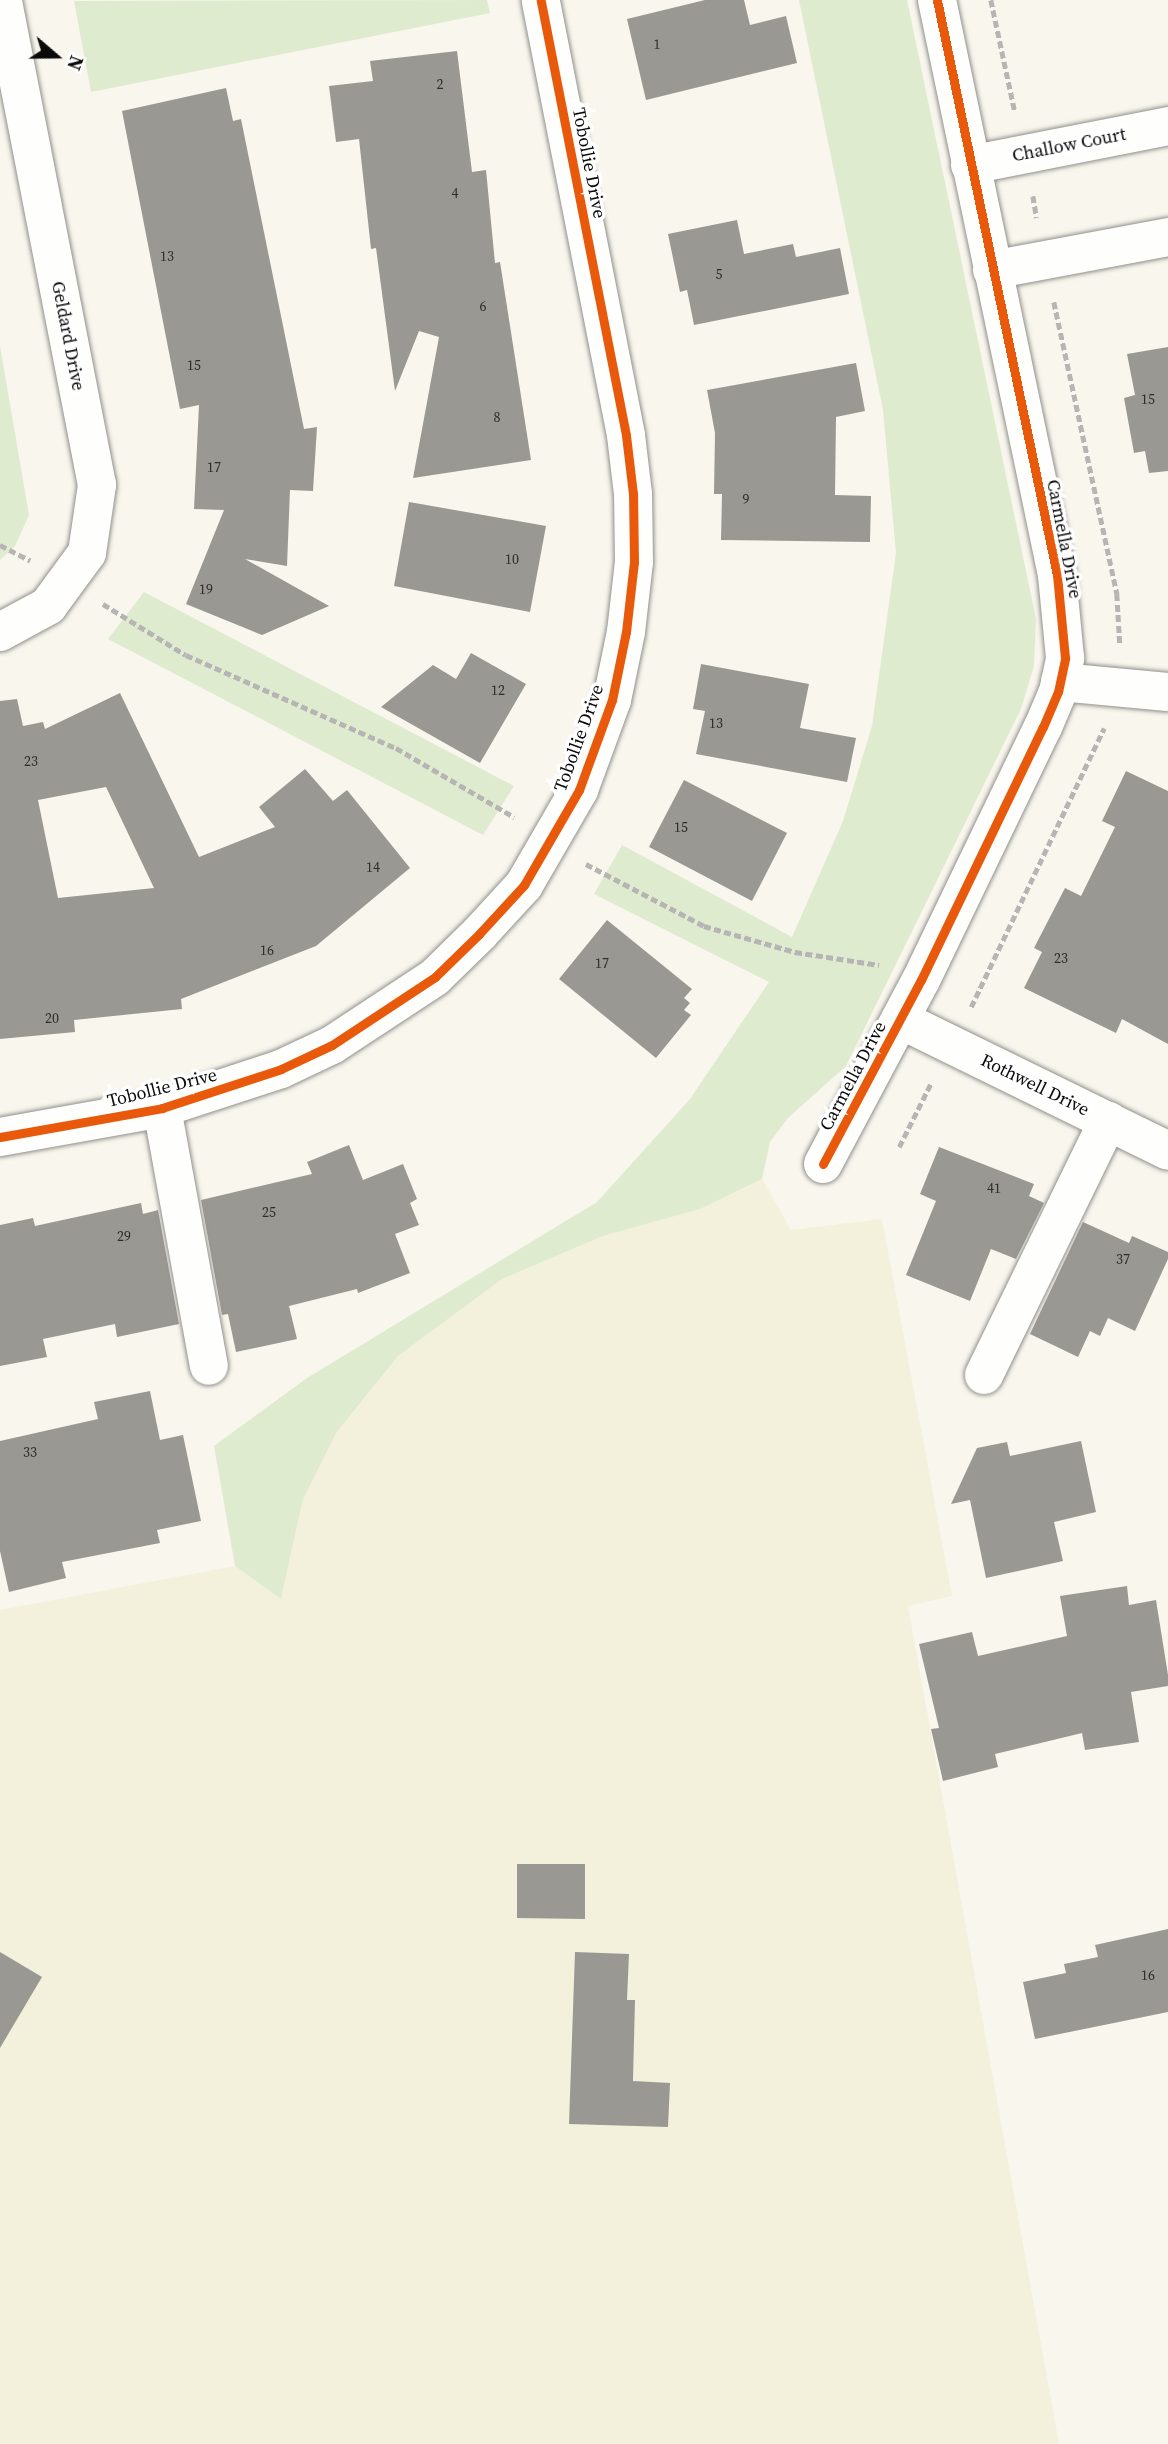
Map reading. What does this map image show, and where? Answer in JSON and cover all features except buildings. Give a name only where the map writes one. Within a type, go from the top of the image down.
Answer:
[{"type":"street","name":"Geldard Drive","points":[[0,632],[48,606],[68,583],[87,553],[97,485],[3,0]]},
{"type":"street","name":"Tobollie Drive","points":[[0,1137],[162,1108],[281,1069],[388,1011],[435,977],[524,885],[551,844],[579,790],[612,700],[626,632],[634,562],[633,507],[626,435],[541,0]]},
{"type":"street","name":"Carmella Drive","points":[[823,1164],[921,981],[1060,682],[1064,618],[1057,575],[937,0]]},
{"type":"street","name":"Challow Court","points":[[970,165],[1168,126]]},
{"type":"street","points":[[992,270],[1168,237]]},
{"type":"street","points":[[1060,682],[1168,692]]},
{"type":"street","name":"Rothwell Drive","points":[[901,1020],[1168,1150]]},
{"type":"street","points":[[162,1108],[209,1366]]},
{"type":"street","points":[[984,1375],[1108,1121]]},
{"type":"path","points":[[0,545],[186,655],[396,748],[551,844],[704,926],[795,952],[890,967],[985,1009]]},
{"type":"shaded area","points":[[762,1179],[791,1230],[882,1219],[952,1596],[908,1606],[1059,2444],[0,2444],[0,1610],[235,1566],[281,1599],[303,1499],[336,1433],[398,1356],[502,1279],[603,1236],[700,1209]]},
{"type":"green space","points":[[487,0],[490,13],[91,92],[74,1]]},
{"type":"green space","points":[[799,0],[907,0],[1036,619],[1034,666],[1021,709],[846,1066],[788,1118],[770,1142],[762,1179],[700,1209],[603,1236],[502,1279],[398,1356],[336,1433],[303,1499],[281,1599],[235,1566],[214,1446],[307,1378],[597,1202],[690,1099],[769,982],[594,894],[622,845],[792,937],[843,821],[872,726],[896,553],[883,410]]},
{"type":"green space","points":[[0,346],[29,515],[15,546],[0,560]]},
{"type":"green space","points":[[144,592],[514,786],[483,835],[108,639]]},
{"type":"cycle path","points":[[0,1137],[162,1108],[281,1069],[332,1045],[435,977],[479,934],[524,885],[579,790],[612,700],[626,632],[634,562],[633,494],[626,435],[541,0]]},
{"type":"cycle path","points":[[823,1164],[921,980],[1043,727],[1058,692],[1065,658],[1057,575],[937,0]]}]
